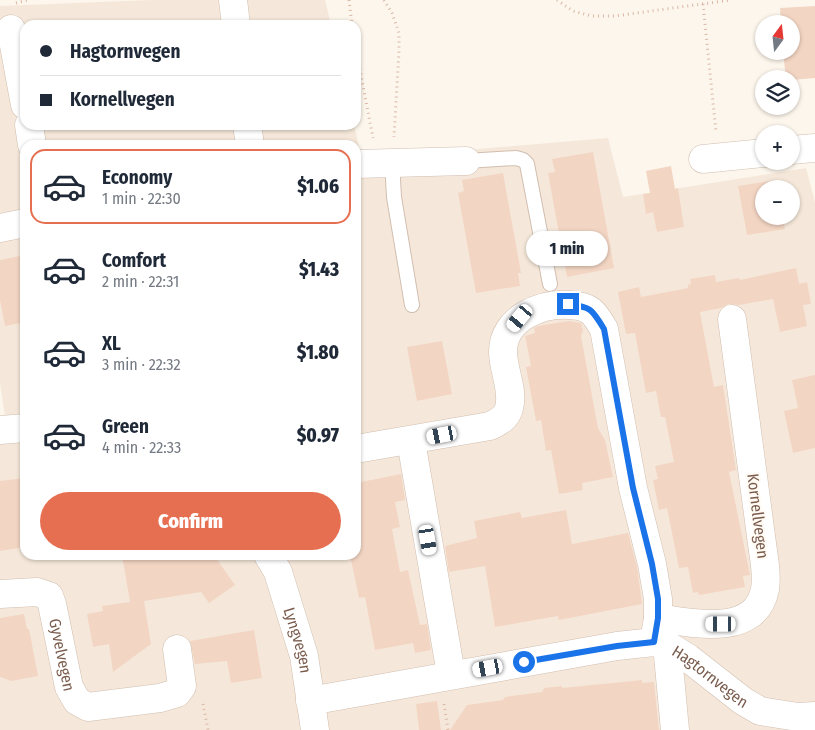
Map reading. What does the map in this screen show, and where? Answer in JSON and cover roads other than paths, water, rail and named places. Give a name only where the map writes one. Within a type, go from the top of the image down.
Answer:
[{"type":"street","points":[[233,0],[235,20]]},
{"type":"street","points":[[11,30],[20,78]]},
{"type":"street","points":[[711,159],[755,154]]},
{"type":"street","points":[[375,163],[466,161]]},
{"type":"street","points":[[0,228],[20,224]]},
{"type":"street","points":[[361,449],[490,426],[502,420],[509,409],[510,397],[503,351],[507,332],[520,318],[540,308],[568,304],[586,306],[595,314],[604,329],[633,488],[652,564],[658,599],[660,635],[675,730]]},
{"type":"street","name":"Kornellvegen","points":[[660,635],[699,624],[721,624],[740,621],[752,612],[765,590],[766,574],[732,319]]},
{"type":"street","points":[[0,430],[20,428]]},
{"type":"street","points":[[410,441],[451,674]]},
{"type":"street","name":"Lyngvegen","points":[[271,560],[278,572],[304,656],[315,730]]},
{"type":"street","name":"Gyvelvegen","points":[[0,594],[37,592],[49,596],[69,686],[77,701],[88,707],[160,698],[176,693],[182,686],[177,649]]},
{"type":"street","name":"Hagtornvegen","points":[[310,701],[451,674],[617,646],[660,635],[743,701],[760,711],[798,717],[815,716]]},
{"type":"lane","points":[[466,161],[516,158],[524,160],[527,164],[550,284]]},
{"type":"lane","points":[[375,163],[394,197],[412,305]]}]
